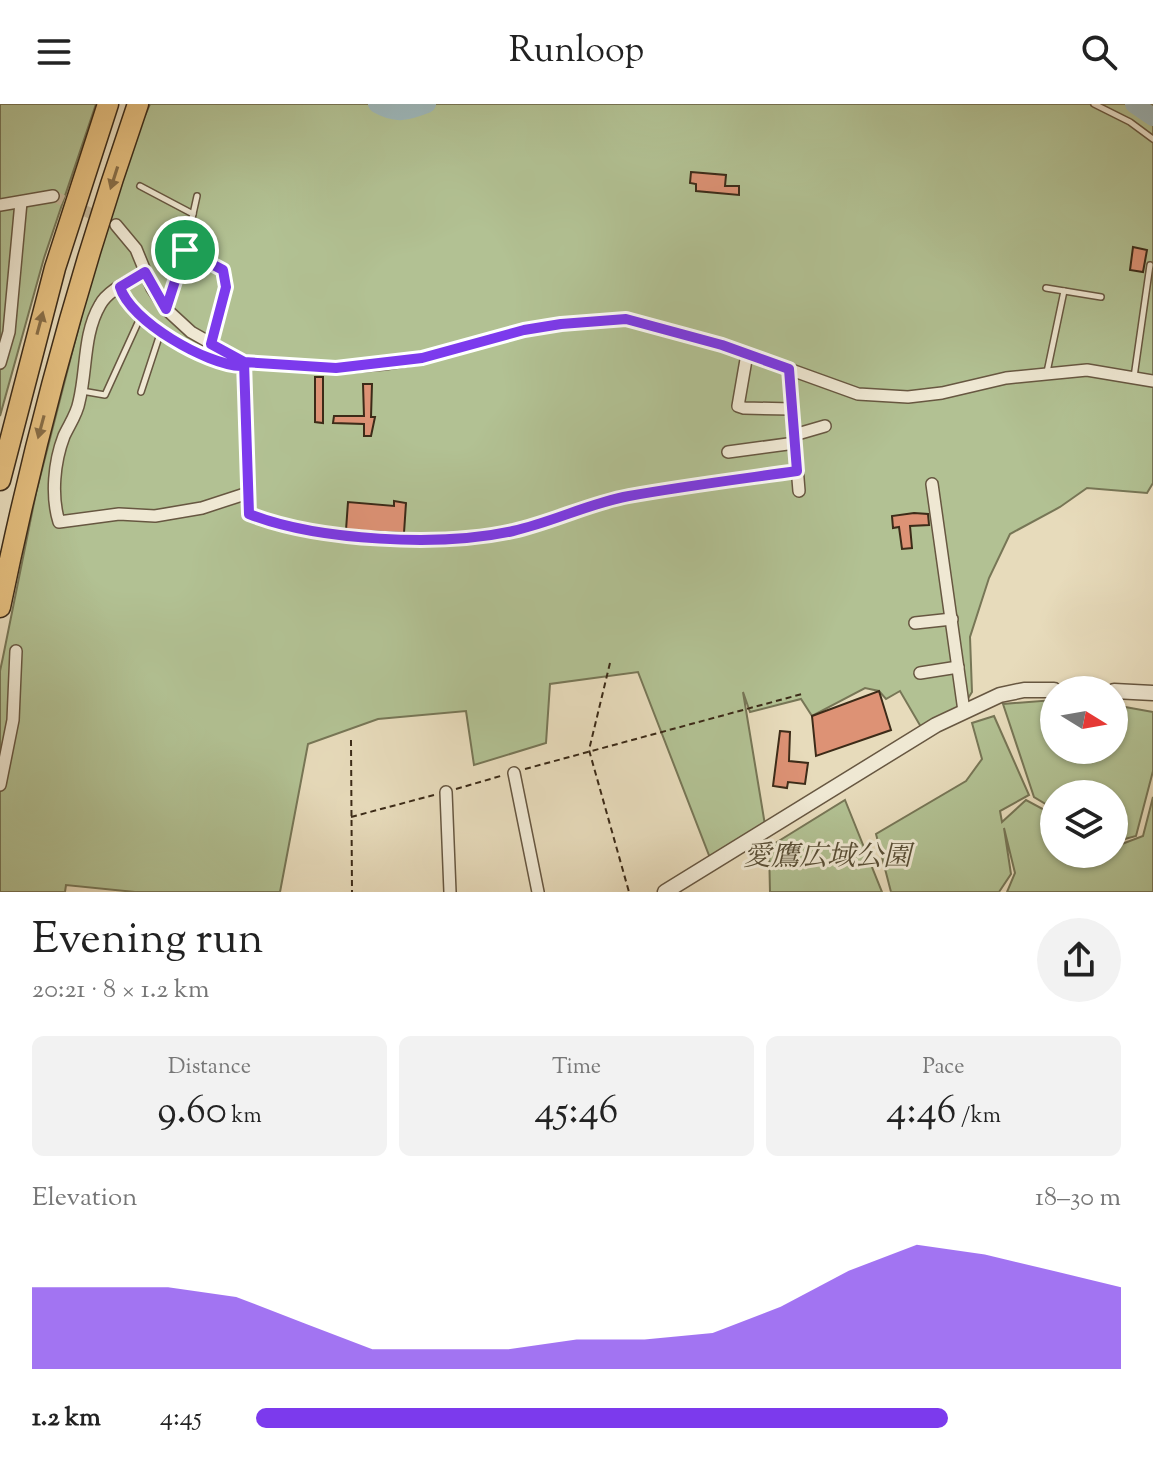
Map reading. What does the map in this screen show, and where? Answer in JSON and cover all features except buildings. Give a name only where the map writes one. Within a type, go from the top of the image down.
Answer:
[{"type":"highway","points":[[0,480],[55,268],[108,104]]},
{"type":"highway","points":[[0,607],[37,440],[64,339],[138,104]]},
{"type":"street","points":[[0,205],[53,196]]},
{"type":"street","points":[[1,360],[21,202]]},
{"type":"street","points":[[116,225],[136,249],[166,309],[191,332],[244,362],[336,368],[384,364],[422,358],[524,330],[626,319],[722,345],[858,394],[885,397],[942,393],[1006,378],[1087,370],[1153,381]]},
{"type":"street","points":[[145,272],[100,304],[86,348],[77,410],[63,439],[57,464],[54,505],[59,522],[119,514],[155,516],[202,508],[248,493]]},
{"type":"street","points":[[747,354],[738,406],[792,409]]},
{"type":"street","points":[[789,369],[799,491]]},
{"type":"street","points":[[728,452],[794,439],[825,426]]},
{"type":"street","points":[[932,484],[964,711]]},
{"type":"street","points":[[915,623],[952,619]]},
{"type":"street","points":[[0,785],[13,720],[16,651]]},
{"type":"street","points":[[920,673],[958,667]]},
{"type":"street","points":[[665,892],[936,725],[1000,695],[1040,690]]},
{"type":"street","points":[[1128,692],[1153,693]]},
{"type":"street","points":[[514,773],[538,892]]},
{"type":"street","points":[[446,792],[450,892]]},
{"type":"lane","points":[[1094,104],[1130,122],[1153,139]]},
{"type":"lane","points":[[140,186],[193,214]]},
{"type":"lane","points":[[166,309],[185,250],[197,196]]},
{"type":"lane","points":[[185,250],[223,270],[226,287],[211,344]]},
{"type":"lane","points":[[1134,377],[1150,265]]},
{"type":"lane","points":[[120,287],[124,302],[161,331],[226,366],[241,366],[244,362]]},
{"type":"lane","points":[[1046,288],[1101,297]]},
{"type":"lane","points":[[1047,372],[1064,291]]},
{"type":"lane","points":[[81,391],[105,395],[141,316]]},
{"type":"lane","points":[[141,392],[161,331]]},
{"type":"lane","points":[[244,362],[249,514],[336,535],[392,539],[512,531],[626,496],[797,471]]},
{"type":"path","points":[[610,663],[589,750],[629,892]]},
{"type":"path","points":[[351,817],[802,694]]},
{"type":"path","points":[[351,740],[352,892]]},
{"type":"green space","points":[[0,104],[96,104],[44,258],[0,416]]},
{"type":"green space","points":[[150,104],[1153,104],[1153,483],[1147,493],[1087,488],[1060,507],[1010,534],[989,578],[970,637],[972,692],[962,708],[921,727],[900,691],[886,699],[879,691],[865,688],[812,716],[801,699],[750,712],[743,692],[766,831],[712,863],[638,672],[550,684],[546,743],[474,765],[466,711],[378,719],[308,744],[280,892],[135,892],[66,885],[65,892],[0,892],[0,671],[36,493],[83,310],[128,154]]},
{"type":"green space","points":[[1040,701],[1040,764],[1128,764],[1128,708],[1153,712],[1153,771],[1136,836],[1128,838],[1128,780],[1040,780],[1040,801],[1034,797],[1003,704]]},
{"type":"green space","points":[[994,716],[1029,795],[1000,811],[1002,822],[1026,800],[1040,808],[1040,868],[1128,868],[1128,842],[1143,836],[1153,797],[1153,892],[1007,892],[1015,873],[1004,828],[1011,874],[999,892],[891,892],[876,834],[966,781],[982,759],[972,723]]},
{"type":"green space","name":"愛鷹広域公園","points":[[845,800],[882,892],[770,892],[769,847]]},
{"type":"waterway","points":[[377,104],[402,111],[427,104]]},
{"type":"waterway","points":[[1134,104],[1153,117]]},
{"type":"tunnel","points":[[53,196],[105,220]]},
{"type":"route","points":[[185,250],[166,309],[145,272],[120,287],[124,302],[171,339],[226,366],[241,366],[244,362],[249,514],[336,535],[392,539],[456,537],[512,531],[626,496],[797,471],[789,369],[722,345],[626,319],[524,330],[422,358],[384,364],[336,368],[244,362],[211,344],[226,287],[223,270],[185,250]]}]
